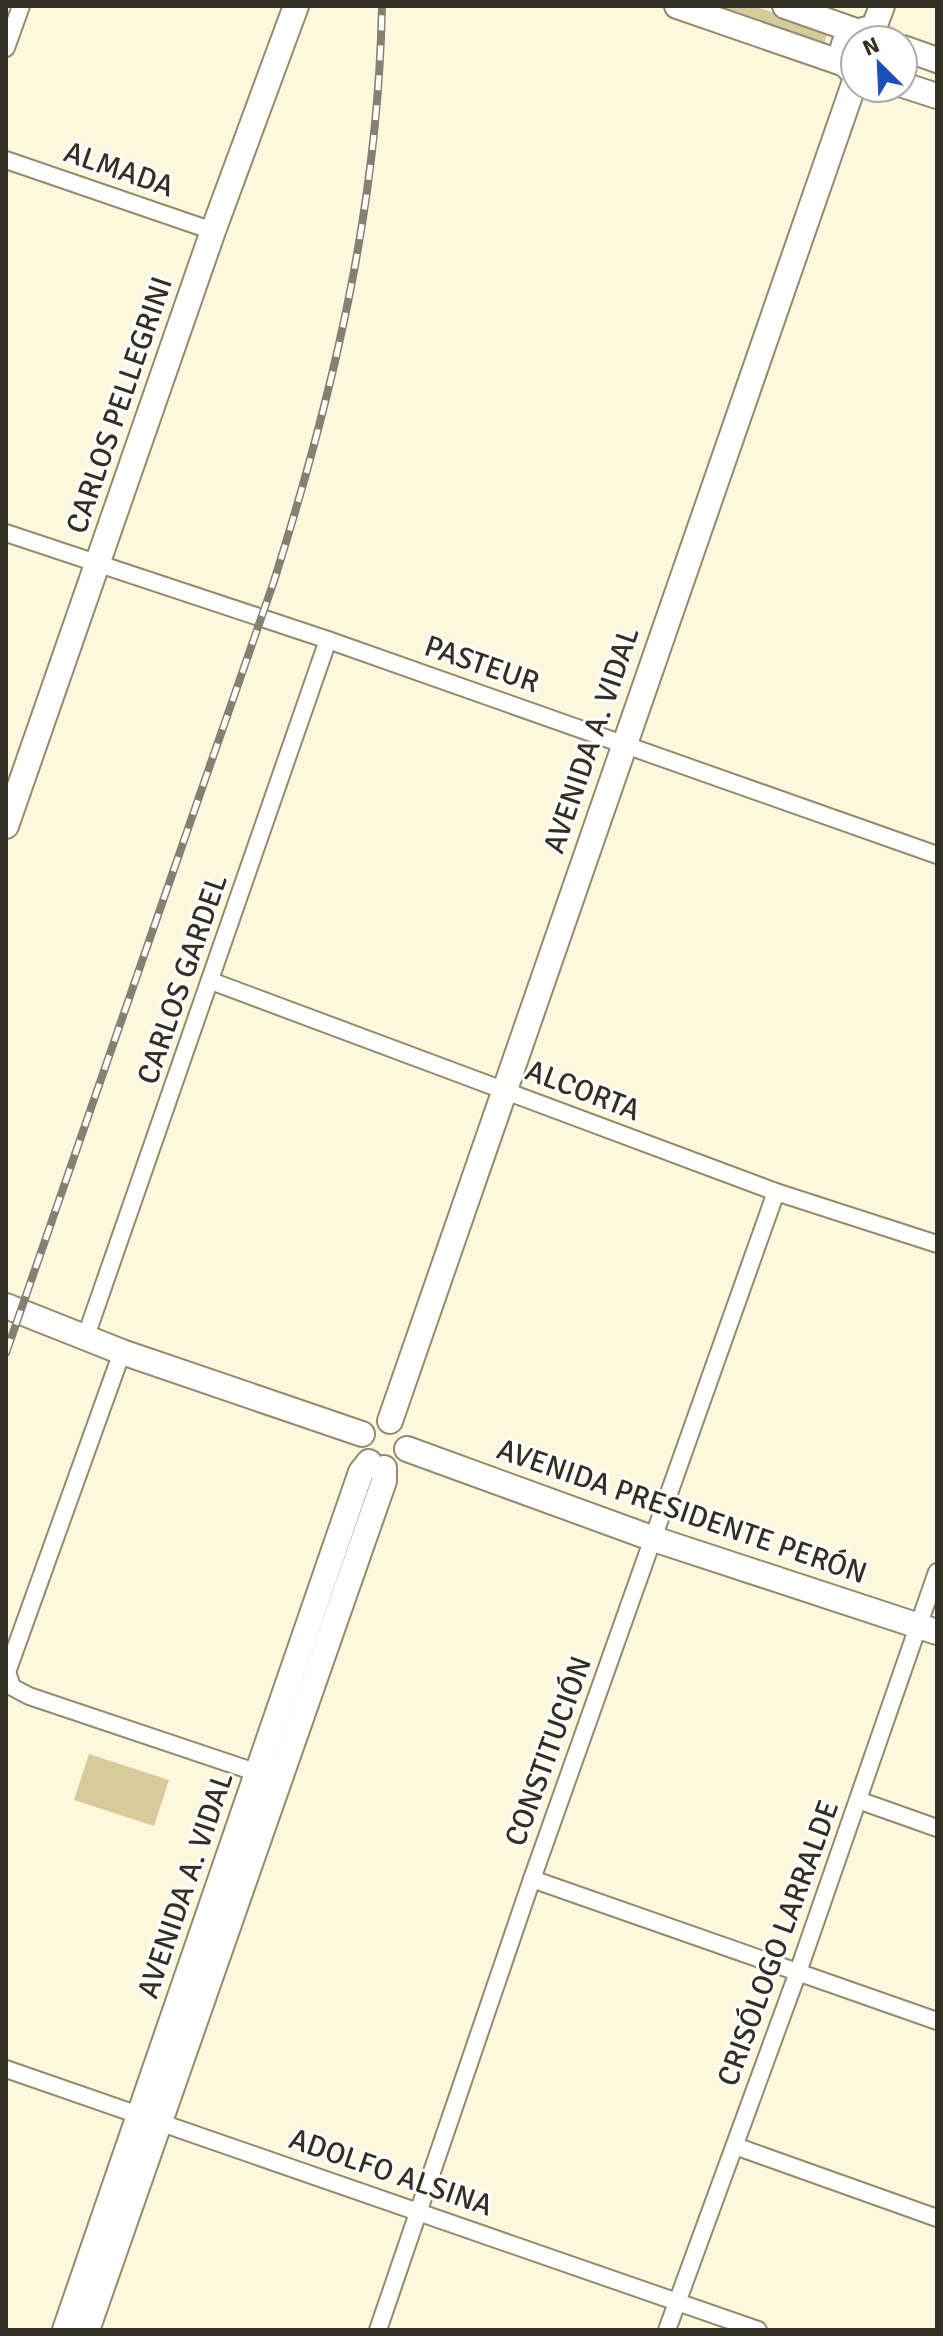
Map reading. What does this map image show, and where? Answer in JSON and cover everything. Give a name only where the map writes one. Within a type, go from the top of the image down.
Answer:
[{"type":"main road","name":"CARLOS PELLEGRINI","points":[[6,826],[213,231],[296,6]]},
{"type":"main road","points":[[677,6],[839,68]]},
{"type":"main road","points":[[785,6],[841,24]]},
{"type":"main road","name":"AVENIDA A. VIDAL","points":[[390,1421],[841,104]]},
{"type":"main road","points":[[6,1306],[122,1352],[362,1434]]},
{"type":"main road","points":[[390,1421],[404,1432],[407,1449],[399,1462],[376,1465],[360,1446],[362,1434],[374,1422],[390,1421]]},
{"type":"main road","name":"AVENIDA PRESIDENTE PERÓN","points":[[407,1449],[654,1539],[928,1629]]},
{"type":"main road","name":"AVENIDA A. VIDAL","points":[[65,2330],[150,2118],[280,1781],[384,1481],[376,1465],[361,1472],[256,1773],[150,2118],[87,2330]]},
{"type":"street","points":[[6,48],[21,6]]},
{"type":"street","name":"ALMADA","points":[[6,160],[213,231]]},
{"type":"street","name":"PASTEUR","points":[[6,533],[328,640],[937,855]]},
{"type":"street","name":"CARLOS GARDEL","points":[[86,1336],[328,640]]},
{"type":"street","name":"ALCORTA","points":[[211,981],[776,1192],[937,1244]]},
{"type":"street","name":"CONSTITUCIÓN","points":[[378,2330],[532,1879],[776,1192]]},
{"type":"street","points":[[122,1352],[7,1672],[12,1687],[29,1696],[280,1781]]},
{"type":"street","name":"CRISÓLOGO LARRALDE","points":[[667,2330],[858,1800],[928,1629],[937,1572]]},
{"type":"street","points":[[858,1800],[937,1828]]},
{"type":"street","points":[[532,1879],[937,2021]]},
{"type":"street","name":"ADOLFO ALSINA","points":[[6,2069],[758,2330]]},
{"type":"street","points":[[735,2146],[937,2218]]},
{"type":"shaded area","points":[[707,6],[754,6],[828,32],[823,47]]},
{"type":"shaded area","points":[[89,1754],[169,1780],[154,1826],[74,1800]]},
{"type":"railway","points":[[6,1353],[274,581],[316,439],[349,297],[362,225],[379,80],[382,6]]}]
